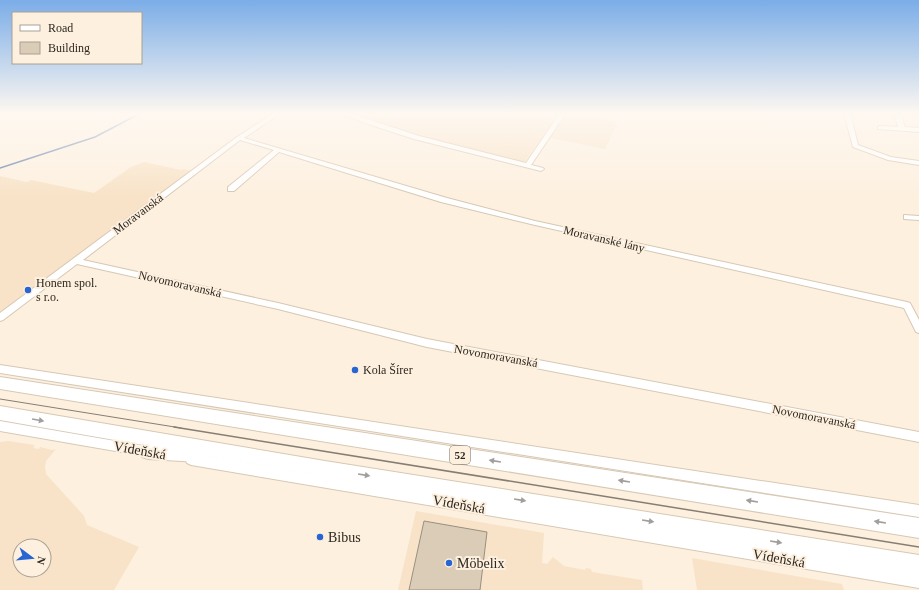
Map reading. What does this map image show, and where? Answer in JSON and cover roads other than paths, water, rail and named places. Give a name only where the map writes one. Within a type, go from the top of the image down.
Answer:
[{"type":"highway","name":"52","points":[[0,383],[919,528]]},
{"type":"highway","name":"Vídeňská","points":[[0,413],[325,469],[919,565]]},
{"type":"highway","points":[[148,451],[202,454],[252,462],[325,469]]},
{"type":"street","name":"Moravanská","points":[[0,318],[236,141]]},
{"type":"street","name":"Moravanské lány","points":[[247,141],[444,200],[535,223],[907,305],[919,329]]},
{"type":"street","points":[[430,141],[541,169]]},
{"type":"street","points":[[527,166],[544,141]]},
{"type":"street","points":[[854,141],[855,146],[890,159],[919,163]]},
{"type":"street","points":[[231,189],[278,150]]},
{"type":"street","points":[[907,217],[919,218]]},
{"type":"street","name":"Novomoravanská","points":[[76,261],[278,306],[426,344],[919,437]]},
{"type":"street","points":[[0,368],[919,511]]},
{"type":"street","name":"Vídeňská","points":[[0,426],[919,581]]},
{"type":"waterway","points":[[0,168],[84,141]]},
{"type":"tram line","points":[[0,399],[181,428]]},
{"type":"tram line","points":[[174,427],[919,547]]},
{"type":"place","name":"Honem spol. s r.o.","points":[[28,290]]},
{"type":"place","name":"Kola Šírer","points":[[355,370]]},
{"type":"place","name":"Bibus","points":[[320,537]]},
{"type":"place","name":"Möbelix","points":[[449,563]]}]
